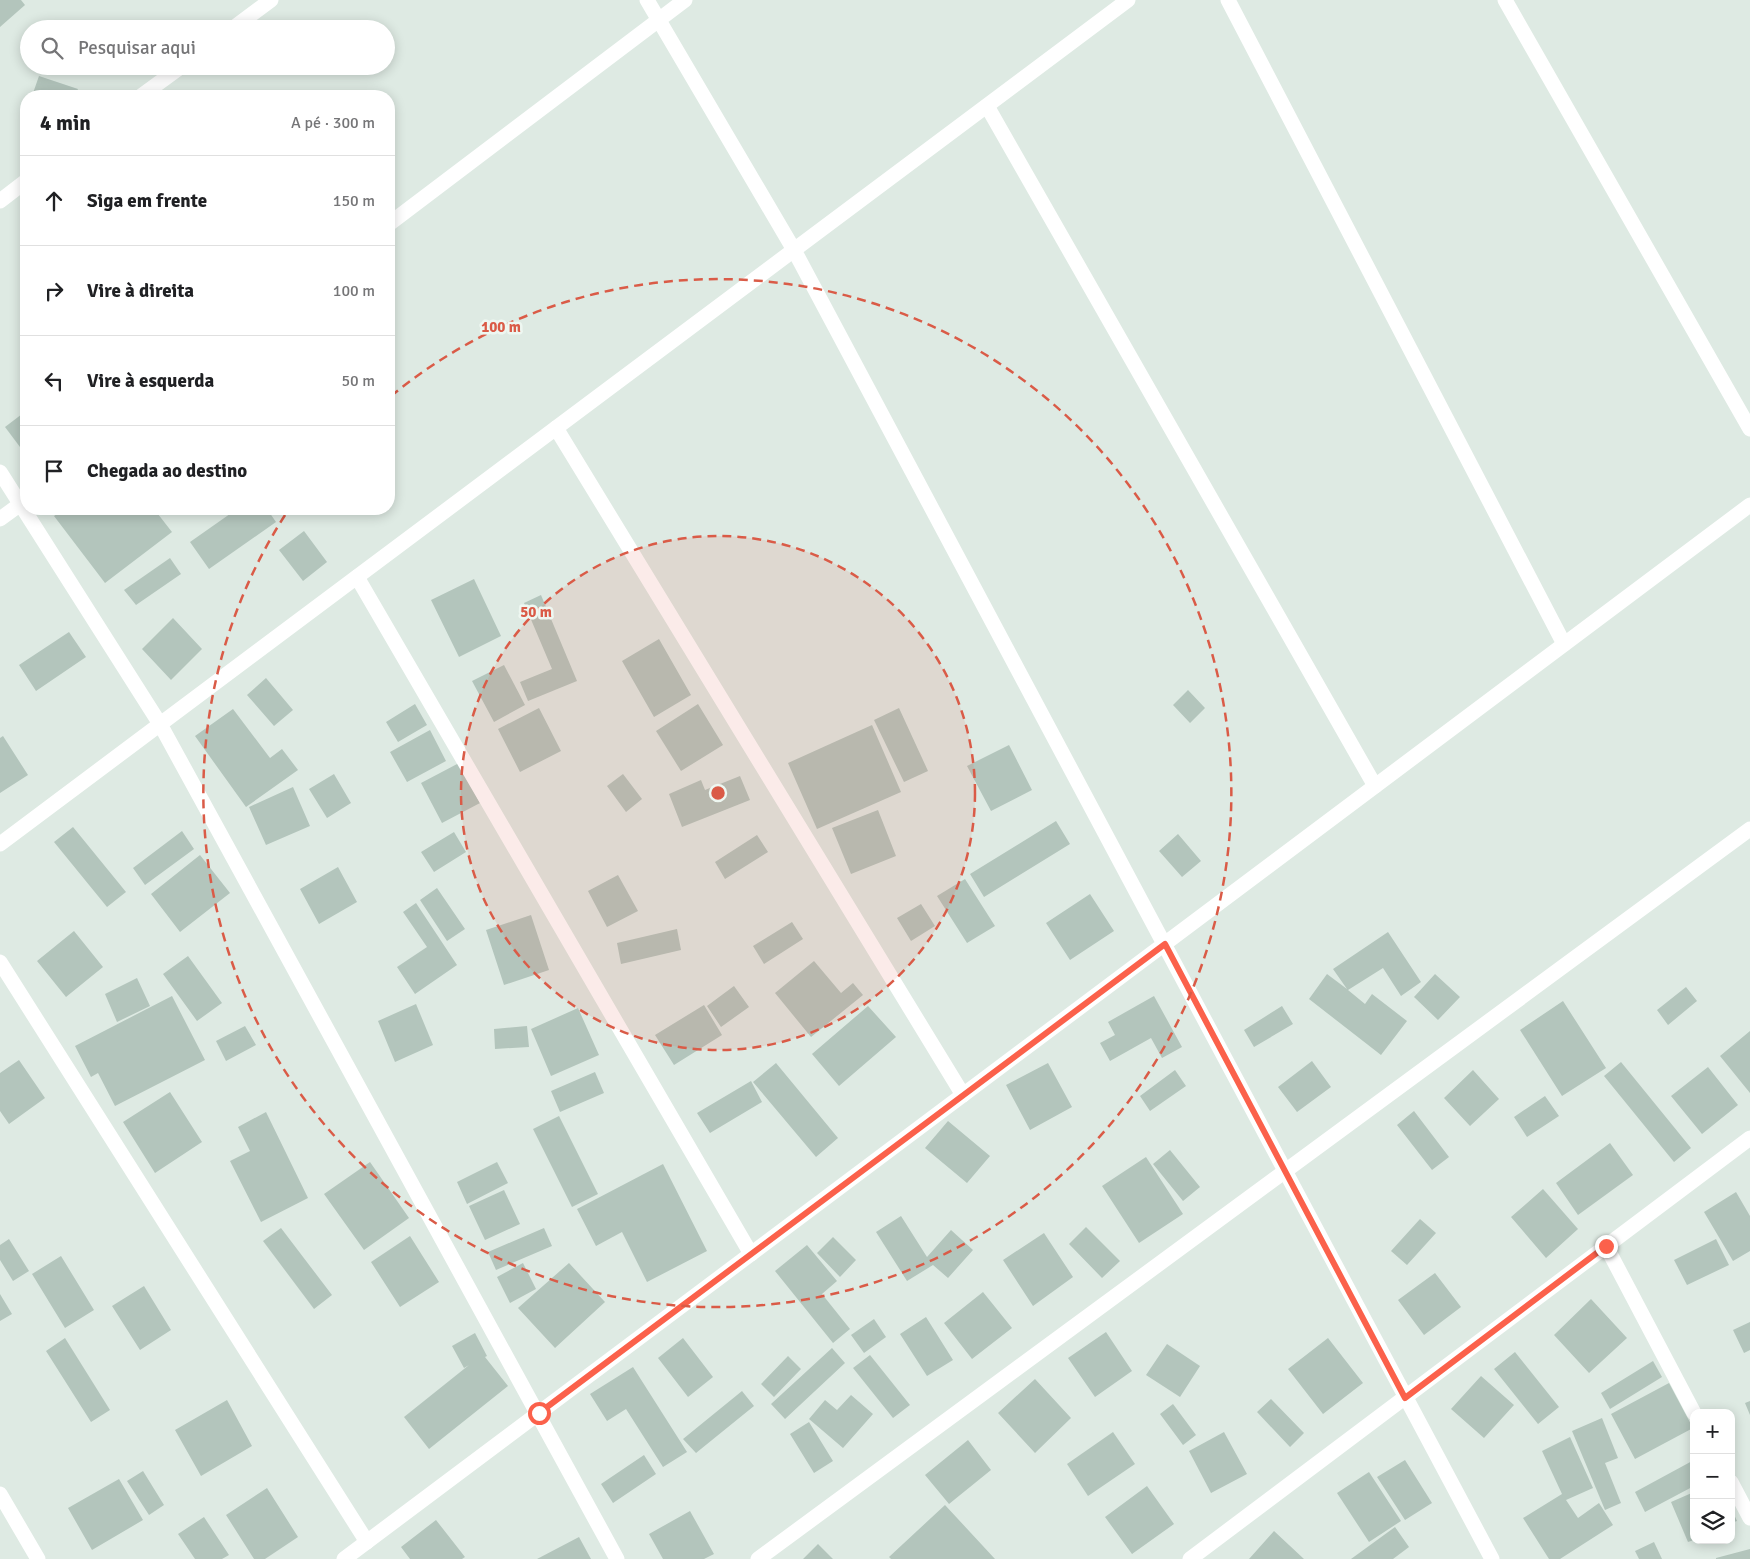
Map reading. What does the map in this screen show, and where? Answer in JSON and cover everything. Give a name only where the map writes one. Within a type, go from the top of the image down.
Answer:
[{"type":"street","points":[[244,20],[271,0]]},
{"type":"street","points":[[647,0],[794,250],[1492,1559]]},
{"type":"street","points":[[395,219],[685,0]]},
{"type":"street","points":[[0,844],[1128,0]]},
{"type":"street","points":[[1228,0],[1564,644]]},
{"type":"street","points":[[1504,0],[1750,429]]},
{"type":"street","points":[[149,90],[170,75]]},
{"type":"street","points":[[987,106],[1374,786]]},
{"type":"street","points":[[0,201],[20,186]]},
{"type":"street","points":[[556,428],[963,1095]]},
{"type":"street","points":[[0,472],[20,496]]},
{"type":"street","points":[[0,519],[20,504]]},
{"type":"street","points":[[344,1559],[1750,505]]},
{"type":"street","points":[[33,515],[160,724],[539,1413],[617,1559]]},
{"type":"street","points":[[357,577],[751,1254]]},
{"type":"street","points":[[758,1559],[1750,829]]},
{"type":"street","points":[[0,962],[367,1542]]},
{"type":"street","points":[[1198,1557],[1750,1138]]},
{"type":"street","points":[[1606,1246],[1692,1409]]},
{"type":"street","points":[[1735,1490],[1750,1518]]},
{"type":"street","points":[[0,1494],[38,1559]]},
{"type":"building","points":[[0,0],[21,0],[25,5],[0,27]]},
{"type":"building","points":[[39,76],[78,89],[78,90],[34,90]]},
{"type":"building","points":[[20,416],[20,447],[5,427]]},
{"type":"building","points":[[159,515],[172,532],[105,583],[54,516]]},
{"type":"building","points":[[228,515],[271,515],[276,522],[209,569],[190,542]]},
{"type":"building","points":[[304,531],[327,562],[303,581],[279,550]]},
{"type":"building","points":[[170,558],[181,574],[136,605],[124,590]]},
{"type":"building","points":[[474,579],[501,636],[459,657],[431,600]]},
{"type":"building","points":[[541,595],[577,681],[528,701],[520,682],[552,669],[524,603]]},
{"type":"building","points":[[173,618],[202,649],[171,680],[142,649]]},
{"type":"building","points":[[69,632],[86,657],[36,691],[19,665]]},
{"type":"building","points":[[659,639],[691,695],[654,717],[622,661]]},
{"type":"building","points":[[504,665],[525,705],[494,722],[472,681]]},
{"type":"building","points":[[266,678],[293,710],[274,726],[247,695]]},
{"type":"building","points":[[1188,690],[1205,708],[1190,723],[1173,705]]},
{"type":"building","points":[[415,704],[427,725],[398,742],[386,722]]},
{"type":"building","points":[[698,704],[723,745],[681,771],[656,731]]},
{"type":"building","points":[[539,708],[561,751],[520,772],[498,729]]},
{"type":"building","points":[[899,708],[928,771],[904,782],[874,720]]},
{"type":"building","points":[[233,709],[270,758],[282,749],[298,770],[246,807],[195,736]]},
{"type":"building","points":[[872,725],[901,792],[817,829],[788,763]]},
{"type":"building","points":[[430,730],[446,761],[407,782],[390,752]]},
{"type":"building","points":[[3,736],[28,775],[0,793],[0,738]]},
{"type":"building","points":[[1009,745],[1032,790],[991,811],[967,766]]},
{"type":"building","points":[[459,763],[480,803],[442,823],[421,783]]},
{"type":"building","points":[[334,774],[351,803],[327,818],[309,789]]},
{"type":"building","points":[[623,774],[642,799],[626,812],[607,786]]},
{"type":"building","points":[[740,776],[750,800],[682,827],[669,794],[701,780],[705,790]]},
{"type":"building","points":[[293,787],[310,826],[266,845],[249,807]]},
{"type":"building","points":[[878,810],[896,856],[851,874],[832,828]]},
{"type":"building","points":[[1056,821],[1070,844],[984,897],[970,874]]},
{"type":"building","points":[[73,827],[126,892],[107,907],[54,842]]},
{"type":"building","points":[[182,831],[194,849],[145,885],[133,868]]},
{"type":"building","points":[[454,832],[466,852],[434,872],[421,852]]},
{"type":"building","points":[[1178,834],[1201,861],[1182,877],[1159,851]]},
{"type":"building","points":[[757,835],[768,852],[725,879],[715,862]]},
{"type":"building","points":[[200,855],[230,893],[180,932],[151,894]]},
{"type":"building","points":[[338,867],[357,902],[319,924],[300,889]]},
{"type":"building","points":[[618,875],[638,911],[607,927],[588,891]]},
{"type":"building","points":[[965,879],[995,926],[967,943],[937,896]]},
{"type":"building","points":[[437,888],[465,929],[447,941],[420,900]]},
{"type":"building","points":[[1090,894],[1114,931],[1070,960],[1046,923]]},
{"type":"building","points":[[416,903],[457,965],[415,994],[397,967],[427,947],[403,912]]},
{"type":"building","points":[[921,904],[935,926],[911,941],[897,918]]},
{"type":"building","points":[[531,915],[549,970],[504,985],[486,930]]},
{"type":"building","points":[[792,922],[803,939],[764,964],[753,946]]},
{"type":"building","points":[[677,929],[681,950],[621,964],[617,943]]},
{"type":"building","points":[[74,931],[103,967],[66,997],[37,961]]},
{"type":"building","points":[[1388,932],[1421,982],[1401,996],[1383,968],[1348,990],[1365,1004],[1372,994],[1407,1021],[1381,1055],[1309,999],[1327,974],[1347,989],[1333,969]]},
{"type":"building","points":[[188,956],[222,1003],[197,1021],[163,974]]},
{"type":"building","points":[[814,961],[841,993],[853,983],[863,995],[811,1037],[775,993]]},
{"type":"building","points":[[1435,974],[1460,997],[1438,1020],[1414,997]]},
{"type":"building","points":[[137,978],[150,1006],[117,1022],[105,994]]},
{"type":"building","points":[[734,986],[749,1007],[721,1027],[707,1006]]},
{"type":"building","points":[[1686,987],[1697,1001],[1668,1025],[1657,1010]]},
{"type":"building","points":[[172,996],[205,1060],[115,1106],[98,1073],[91,1077],[75,1046]]},
{"type":"building","points":[[1154,996],[1182,1047],[1162,1058],[1151,1038],[1110,1061],[1100,1043],[1115,1035],[1108,1022]]},
{"type":"building","points":[[1563,1001],[1606,1068],[1562,1096],[1520,1030]]},
{"type":"building","points":[[416,1004],[433,1045],[395,1062],[378,1021]]},
{"type":"building","points":[[704,1005],[722,1035],[674,1065],[655,1035]]},
{"type":"building","points":[[868,1006],[896,1037],[839,1086],[812,1054]]},
{"type":"building","points":[[1282,1006],[1293,1024],[1254,1047],[1244,1030]]},
{"type":"building","points":[[578,1008],[599,1055],[551,1076],[531,1029]]},
{"type":"building","points":[[245,1026],[256,1045],[226,1061],[216,1041]]},
{"type":"building","points":[[527,1026],[529,1047],[495,1049],[494,1029]]},
{"type":"building","points":[[1750,1031],[1750,1093],[1720,1056]]},
{"type":"building","points":[[19,1060],[45,1098],[9,1124],[0,1111],[0,1073]]},
{"type":"building","points":[[1312,1061],[1331,1087],[1297,1112],[1278,1087]]},
{"type":"building","points":[[1621,1062],[1691,1148],[1674,1162],[1604,1076]]},
{"type":"building","points":[[776,1063],[838,1138],[816,1157],[753,1082]]},
{"type":"building","points":[[1048,1063],[1072,1107],[1030,1130],[1006,1085]]},
{"type":"building","points":[[1708,1067],[1738,1105],[1702,1134],[1671,1096]]},
{"type":"building","points":[[1175,1070],[1186,1086],[1150,1111],[1140,1096]]},
{"type":"building","points":[[1473,1070],[1499,1099],[1470,1126],[1444,1098]]},
{"type":"building","points":[[595,1072],[604,1093],[560,1112],[551,1091]]},
{"type":"building","points":[[751,1081],[762,1102],[710,1133],[697,1113]]},
{"type":"building","points":[[170,1092],[202,1142],[155,1173],[123,1122]]},
{"type":"building","points":[[1545,1096],[1559,1116],[1527,1137],[1514,1117]]},
{"type":"building","points":[[1414,1111],[1449,1157],[1432,1170],[1397,1125]]},
{"type":"building","points":[[266,1112],[308,1198],[261,1222],[230,1161],[250,1151],[238,1127]]},
{"type":"building","points":[[559,1116],[598,1194],[572,1207],[533,1129]]},
{"type":"building","points":[[948,1121],[990,1156],[967,1183],[925,1148]]},
{"type":"building","points":[[1610,1143],[1633,1175],[1578,1215],[1556,1183]]},
{"type":"building","points":[[1170,1150],[1200,1187],[1183,1201],[1153,1164]]},
{"type":"building","points":[[1146,1157],[1183,1214],[1139,1243],[1102,1186]]},
{"type":"building","points":[[370,1162],[409,1218],[364,1250],[324,1194]]},
{"type":"building","points":[[497,1162],[508,1183],[467,1204],[457,1182]]},
{"type":"building","points":[[663,1164],[707,1251],[647,1282],[622,1232],[596,1246],[577,1209]]},
{"type":"building","points":[[1543,1189],[1578,1229],[1546,1258],[1511,1217]]},
{"type":"building","points":[[504,1190],[520,1224],[485,1240],[469,1206]]},
{"type":"building","points":[[1736,1192],[1750,1216],[1750,1251],[1733,1261],[1704,1212]]},
{"type":"building","points":[[901,1216],[927,1257],[951,1230],[973,1250],[948,1278],[933,1265],[907,1281],[876,1232]]},
{"type":"building","points":[[1420,1219],[1436,1233],[1407,1265],[1391,1251]]},
{"type":"building","points":[[1086,1227],[1120,1261],[1102,1278],[1069,1244]]},
{"type":"building","points":[[281,1228],[332,1295],[314,1309],[263,1241]]},
{"type":"building","points":[[544,1228],[552,1246],[496,1270],[488,1252]]},
{"type":"building","points":[[1044,1233],[1073,1277],[1033,1306],[1003,1260]]},
{"type":"building","points":[[410,1236],[439,1282],[400,1307],[371,1262]]},
{"type":"building","points":[[833,1237],[856,1260],[840,1277],[817,1253]]},
{"type":"building","points":[[9,1239],[29,1271],[13,1281],[0,1260],[0,1245]]},
{"type":"building","points":[[1716,1239],[1729,1265],[1687,1285],[1674,1260]]},
{"type":"building","points":[[807,1245],[837,1281],[822,1294],[850,1329],[833,1343],[775,1271]]},
{"type":"building","points":[[61,1256],[94,1310],[65,1328],[32,1274]]},
{"type":"building","points":[[523,1263],[536,1289],[510,1303],[497,1277]]},
{"type":"building","points":[[569,1263],[605,1302],[555,1348],[518,1308]]},
{"type":"building","points":[[1435,1273],[1461,1307],[1424,1335],[1398,1300]]},
{"type":"building","points":[[144,1286],[171,1330],[140,1350],[112,1306]]},
{"type":"building","points":[[983,1292],[1012,1328],[972,1359],[944,1323]]},
{"type":"building","points":[[0,1294],[12,1314],[0,1321]]},
{"type":"building","points":[[1591,1299],[1627,1338],[1589,1373],[1554,1335]]},
{"type":"building","points":[[926,1317],[953,1360],[927,1376],[900,1334]]},
{"type":"building","points":[[874,1319],[886,1337],[864,1353],[851,1335]]},
{"type":"building","points":[[1750,1322],[1750,1350],[1744,1353],[1733,1330]]},
{"type":"building","points":[[1106,1332],[1132,1371],[1095,1397],[1068,1358]]},
{"type":"building","points":[[475,1333],[487,1356],[485,1357],[508,1386],[429,1449],[404,1417],[469,1365],[464,1368],[452,1346]]},
{"type":"building","points":[[65,1338],[110,1410],[91,1422],[46,1351]]},
{"type":"building","points":[[683,1338],[713,1377],[688,1397],[658,1358]]},
{"type":"building","points":[[1328,1338],[1363,1383],[1323,1414],[1288,1369]]},
{"type":"building","points":[[1167,1344],[1200,1366],[1180,1397],[1146,1375]]},
{"type":"building","points":[[832,1348],[845,1363],[785,1419],[771,1404]]},
{"type":"building","points":[[1515,1352],[1559,1407],[1538,1424],[1494,1369]]},
{"type":"building","points":[[870,1355],[910,1405],[893,1418],[853,1368]]},
{"type":"building","points":[[788,1356],[801,1369],[774,1397],[761,1384]]},
{"type":"building","points":[[1653,1361],[1662,1377],[1610,1409],[1601,1393]]},
{"type":"building","points":[[633,1367],[687,1452],[663,1467],[626,1409],[607,1421],[590,1394]]},
{"type":"building","points":[[1481,1376],[1514,1405],[1484,1438],[1451,1409]]},
{"type":"building","points":[[1035,1379],[1071,1418],[1035,1453],[998,1413]]},
{"type":"building","points":[[1669,1383],[1690,1422],[1690,1430],[1635,1459],[1611,1414]]},
{"type":"building","points":[[742,1391],[754,1406],[696,1453],[683,1439]]},
{"type":"building","points":[[851,1395],[873,1414],[843,1448],[809,1419],[825,1400],[837,1410]]},
{"type":"building","points":[[1271,1399],[1304,1433],[1290,1447],[1257,1412]]},
{"type":"building","points":[[227,1400],[252,1446],[201,1476],[175,1430]]},
{"type":"building","points":[[1750,1401],[1750,1415],[1745,1403]]},
{"type":"building","points":[[1173,1404],[1196,1435],[1183,1445],[1160,1414]]},
{"type":"building","points":[[1602,1418],[1618,1458],[1605,1463],[1621,1503],[1605,1510],[1572,1431]]},
{"type":"building","points":[[809,1422],[833,1461],[814,1473],[790,1434]]},
{"type":"building","points":[[1113,1432],[1135,1464],[1088,1496],[1067,1464]]},
{"type":"building","points":[[1224,1432],[1247,1474],[1211,1493],[1189,1451]]},
{"type":"building","points":[[1570,1437],[1593,1488],[1566,1500],[1578,1518],[1599,1503],[1613,1525],[1560,1559],[1549,1559],[1523,1518],[1562,1494],[1542,1451]]},
{"type":"building","points":[[968,1440],[991,1470],[949,1504],[925,1475]]},
{"type":"building","points":[[644,1455],[656,1474],[613,1503],[601,1484]]},
{"type":"building","points":[[1405,1460],[1432,1503],[1405,1520],[1377,1477]]},
{"type":"building","points":[[1690,1462],[1690,1488],[1645,1512],[1635,1492]]},
{"type":"building","points":[[143,1471],[164,1505],[149,1515],[127,1481]]},
{"type":"building","points":[[1369,1472],[1401,1521],[1369,1542],[1337,1493]]},
{"type":"building","points":[[119,1479],[143,1520],[92,1550],[68,1508]]},
{"type":"building","points":[[1147,1486],[1174,1524],[1132,1554],[1105,1517]]},
{"type":"building","points":[[267,1488],[298,1537],[265,1559],[254,1559],[226,1515]]},
{"type":"building","points":[[1690,1494],[1690,1541],[1688,1542],[1671,1502]]},
{"type":"building","points":[[945,1505],[995,1559],[891,1559],[889,1557]]},
{"type":"building","points":[[690,1511],[714,1554],[704,1559],[663,1559],[649,1534]]},
{"type":"building","points":[[204,1517],[229,1555],[222,1559],[195,1559],[178,1534]]},
{"type":"building","points":[[436,1520],[465,1557],[462,1559],[410,1559],[401,1547]]},
{"type":"building","points":[[1395,1527],[1409,1547],[1393,1559],[1351,1559]]},
{"type":"building","points":[[1274,1531],[1304,1559],[1249,1559]]},
{"type":"building","points":[[579,1537],[591,1559],[537,1559]]},
{"type":"building","points":[[1654,1542],[1662,1559],[1639,1559],[1635,1551]]},
{"type":"building","points":[[818,1544],[833,1559],[803,1559]]},
{"type":"building","points":[[1750,1549],[1750,1559],[1716,1559],[1716,1558]]},
{"type":"route","points":[[539,1413],[1165,944],[1405,1398],[1606,1246]]}]
